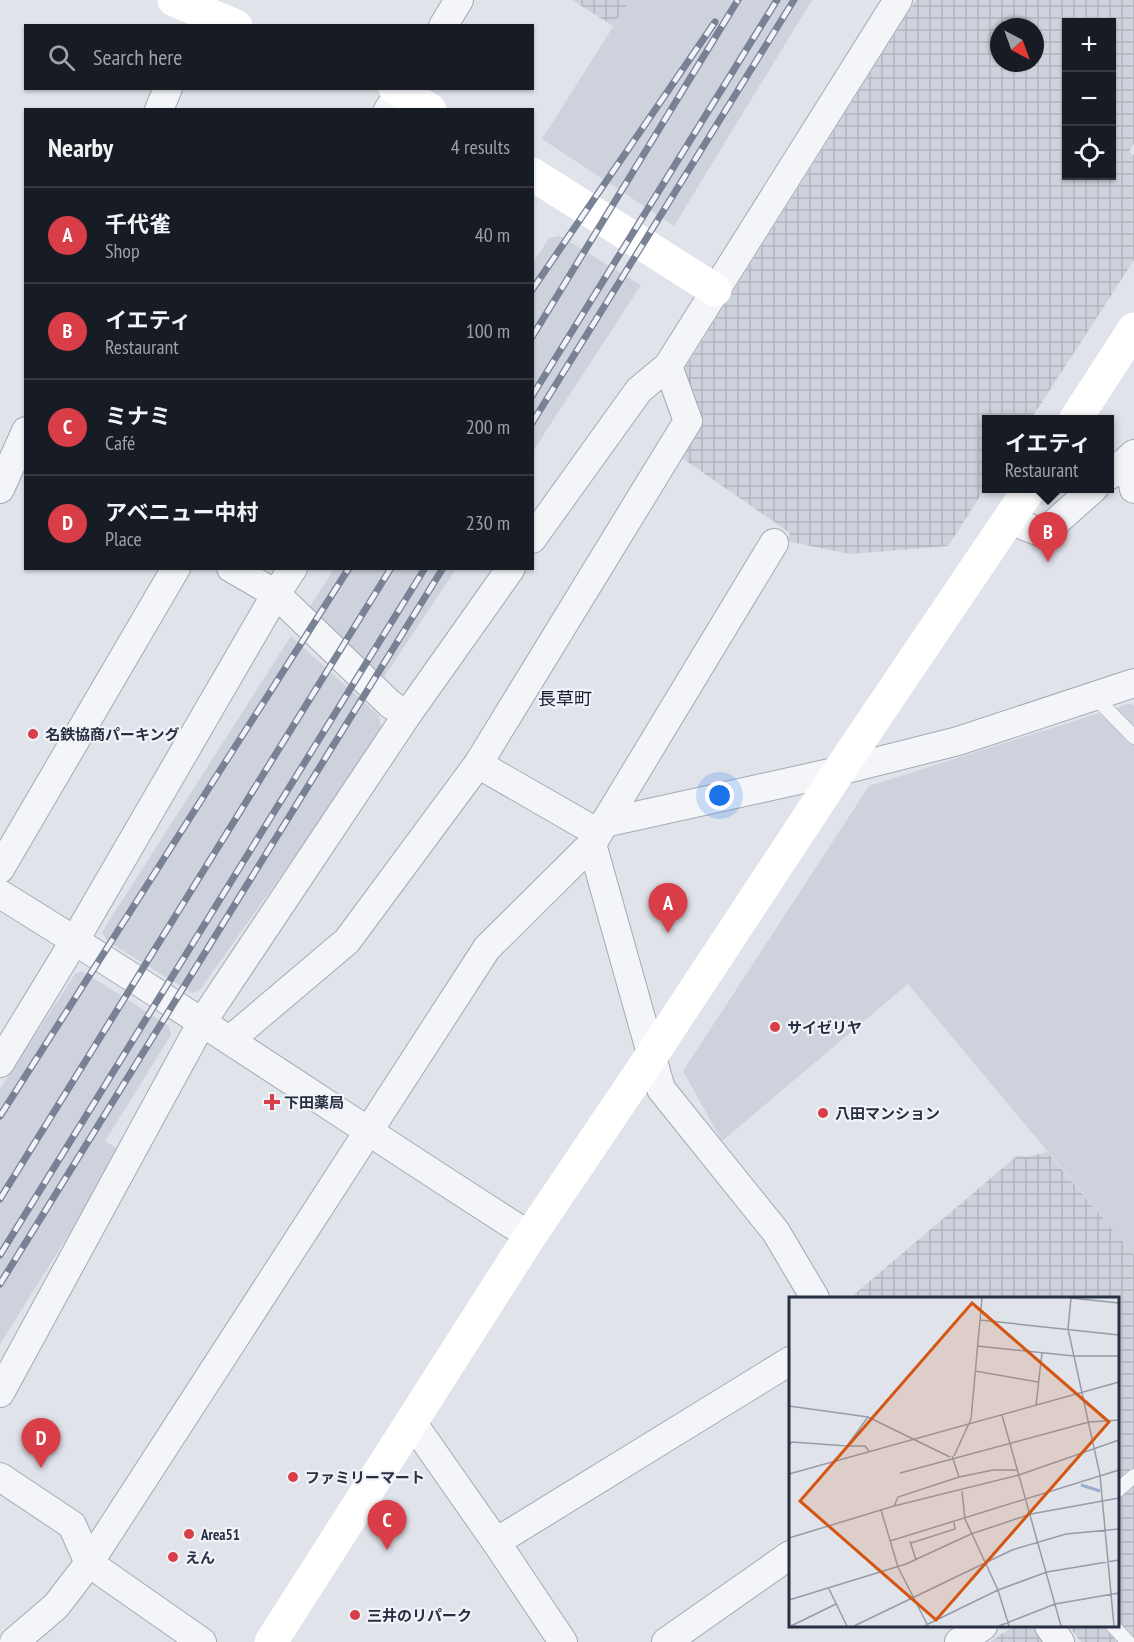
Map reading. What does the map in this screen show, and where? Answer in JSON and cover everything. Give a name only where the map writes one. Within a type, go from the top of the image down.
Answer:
[{"type":"street","points":[[444,24],[459,0]]},
{"type":"street","points":[[534,536],[639,390],[668,366],[898,0]]},
{"type":"street","points":[[193,9],[231,24]]},
{"type":"street","points":[[160,108],[167,90]]},
{"type":"street","points":[[397,94],[426,108]]},
{"type":"street","points":[[536,185],[715,290]]},
{"type":"street","points":[[1078,415],[1134,329]]},
{"type":"street","points":[[230,1040],[346,941],[478,764],[688,421],[668,366]]},
{"type":"street","points":[[9,474],[24,436]]},
{"type":"street","points":[[1114,472],[1134,454]]},
{"type":"street","points":[[1134,463],[1134,489]]},
{"type":"street","points":[[271,1642],[530,1236],[839,771],[1027,493]]},
{"type":"street","points":[[1009,520],[1040,532],[1049,528],[1089,493]]},
{"type":"street","points":[[14,1642],[56,1606],[89,1563],[487,948],[598,833],[774,543]]},
{"type":"street","points":[[0,869],[175,570]]},
{"type":"street","points":[[234,570],[276,594],[390,704],[407,715]]},
{"type":"street","points":[[0,1062],[75,940],[292,570]]},
{"type":"street","points":[[0,1393],[202,1022],[407,715],[510,570]]},
{"type":"street","points":[[478,764],[598,833],[958,741],[1134,683]]},
{"type":"street","points":[[598,833],[661,1089],[776,1232],[814,1297]]},
{"type":"street","points":[[0,894],[230,1040],[367,1132],[530,1236]]},
{"type":"street","points":[[496,1542],[789,1362]]},
{"type":"street","points":[[412,1422],[563,1642]]},
{"type":"street","points":[[0,1477],[72,1525],[89,1563],[202,1642]]},
{"type":"street","points":[[666,1642],[789,1556]]},
{"type":"street","points":[[959,1642],[982,1627]]},
{"type":"street","points":[[1050,1627],[1060,1642]]},
{"type":"lane","points":[[1094,696],[1134,737]]},
{"type":"lane","points":[[1119,1489],[1134,1476]]},
{"type":"lane","points":[[1114,1627],[1128,1642]]},
{"type":"shaded area","points":[[572,0],[630,0],[613,26]]},
{"type":"shaded area","points":[[630,0],[812,0],[674,226],[542,139]]},
{"type":"shaded area","points":[[916,0],[1134,0],[1134,144],[1129,152],[1134,155],[1134,260],[1034,415],[982,415],[982,493],[948,546],[850,554],[786,541],[790,533],[682,458],[700,430],[685,368]]},
{"type":"shaded area","points":[[560,236],[641,285],[534,449],[534,261],[549,238]]},
{"type":"shaded area","points":[[333,570],[455,570],[384,677],[309,608]]},
{"type":"shaded area","points":[[291,636],[379,716],[382,733],[199,991],[192,993],[107,941],[102,932]]},
{"type":"shaded area","points":[[1131,703],[1134,706],[1134,1255],[908,984],[722,1141],[683,1071],[869,786]]},
{"type":"shaded area","points":[[82,971],[169,1026],[171,1035],[105,1141],[121,1151],[0,1344],[0,1089],[75,974]]},
{"type":"shaded area","points":[[1047,1152],[1134,1255],[1134,1642],[1081,1642],[1070,1627],[1119,1627],[1119,1297],[851,1297],[1018,1155],[1026,1157]]},
{"type":"shaded area","points":[[1012,1627],[1034,1627],[1045,1642],[990,1642]]},
{"type":"railway","points":[[534,334],[738,0]]},
{"type":"railway","points":[[534,393],[777,0]]},
{"type":"railway","points":[[534,420],[794,0]]},
{"type":"railway","points":[[534,287],[715,22]]},
{"type":"railway","points":[[0,1116],[348,570]]},
{"type":"railway","points":[[0,1199],[390,570]]},
{"type":"railway","points":[[0,1255],[424,570]]},
{"type":"railway","points":[[0,1284],[442,570]]},
{"type":"place","name":"イエティ","points":[[1048,562]]},
{"type":"place","name":"名鉄協商パーキング","points":[[33,734]]},
{"type":"place","name":"千代雀","points":[[668,933]]},
{"type":"place","name":"サイゼリヤ","points":[[775,1027]]},
{"type":"place","name":"下田薬局","points":[[272,1102]]},
{"type":"place","name":"八田マンション","points":[[823,1113]]},
{"type":"place","name":"アベニュー中村","points":[[41,1468]]},
{"type":"place","name":"ファミリーマート","points":[[293,1477]]},
{"type":"place","name":"Area51","points":[[189,1534]]},
{"type":"place","name":"ミナミ","points":[[387,1550]]},
{"type":"place","name":"えん","points":[[173,1557]]},
{"type":"place","name":"三井のリパーク","points":[[355,1615]]},
{"type":"district","name":"長草町","points":[[565,698]]}]
